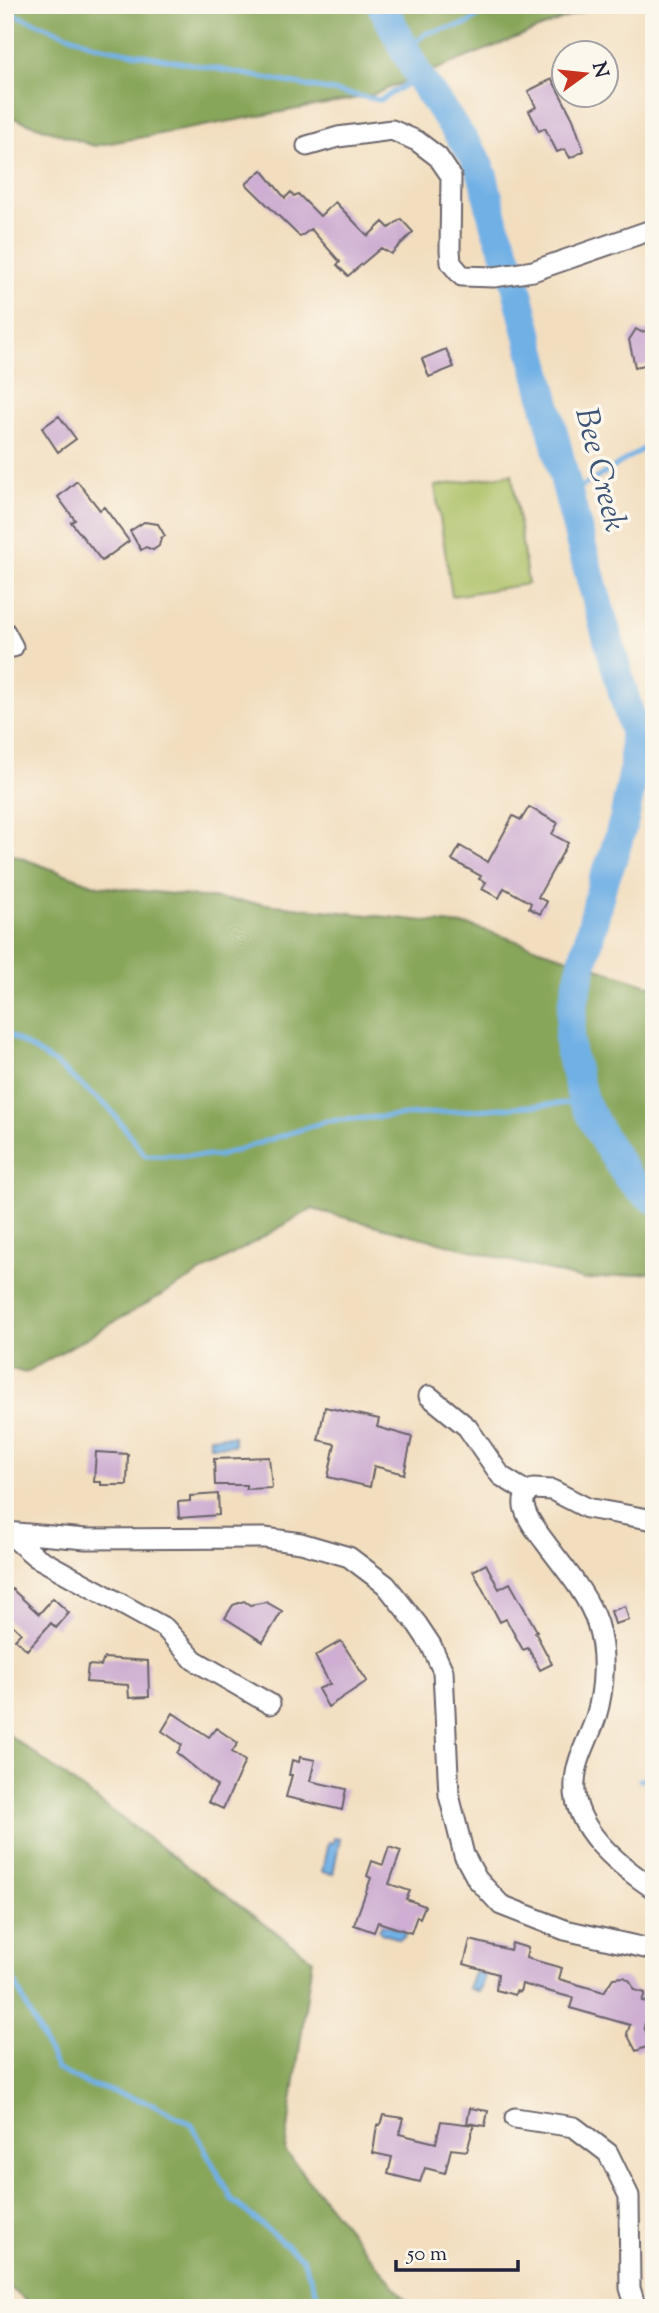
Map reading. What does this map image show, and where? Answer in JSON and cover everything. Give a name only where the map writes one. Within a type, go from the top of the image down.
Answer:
[{"type":"street","points":[[307,146],[338,137],[392,130],[417,141],[438,157],[451,176],[451,263],[462,276],[502,276],[524,272],[654,229]]},
{"type":"street","points":[[429,1396],[467,1427],[501,1476],[527,1492]]},
{"type":"street","points":[[654,1520],[587,1508],[552,1490],[533,1489],[527,1492],[523,1503],[528,1519],[580,1590],[597,1622],[604,1658],[597,1716],[578,1763],[574,1784],[576,1804],[598,1842],[654,1889]]},
{"type":"street","points":[[6,1532],[36,1558],[165,1628],[194,1660],[270,1704]]},
{"type":"street","points":[[6,1532],[86,1539],[200,1541],[265,1538],[326,1549],[349,1557],[368,1569],[386,1585],[417,1624],[443,1671],[449,1795],[464,1855],[477,1879],[501,1905],[565,1930],[654,1950]]},
{"type":"street","points":[[514,2118],[574,2127],[608,2153],[629,2196],[630,2288],[636,2308]]},
{"type":"green space","points":[[5,5],[596,6],[369,96],[94,146],[5,115]]},
{"type":"green space","points":[[512,474],[528,584],[452,596],[435,486]]},
{"type":"green space","points":[[5,852],[98,886],[472,926],[654,987],[654,1272],[585,1280],[312,1209],[25,1373],[5,1367]]},
{"type":"green space","points":[[5,1732],[312,1959],[285,2151],[412,2308],[34,2308],[5,2283]]},
{"type":"water","points":[[234,1436],[234,1445],[210,1446],[210,1437]]},
{"type":"water","points":[[334,1838],[340,1839],[333,1874],[322,1872],[328,1842],[333,1843]]},
{"type":"water","points":[[383,1924],[404,1931],[405,1936],[399,1939],[381,1933],[379,1929]]},
{"type":"water","points":[[475,1971],[485,1976],[479,1992],[468,1988]]},
{"type":"building","points":[[550,80],[550,108],[567,108],[584,151],[570,158],[565,149],[557,152],[545,128],[539,131],[529,111],[536,107],[528,91]]},
{"type":"building","points":[[262,170],[285,198],[291,192],[294,196],[298,194],[320,216],[335,202],[368,236],[383,222],[389,228],[401,219],[413,232],[391,254],[381,248],[348,276],[337,265],[340,262],[311,229],[300,237],[246,184]]},
{"type":"building","points":[[636,329],[641,332],[654,329],[654,363],[635,367],[629,340]]},
{"type":"building","points":[[446,349],[454,367],[429,377],[422,359]]},
{"type":"building","points":[[59,416],[76,439],[58,452],[42,428]]},
{"type":"building","points":[[77,481],[100,510],[104,507],[129,541],[102,561],[71,522],[75,520],[58,497]]},
{"type":"building","points":[[144,522],[158,524],[165,536],[153,550],[146,547],[141,550],[130,531]]},
{"type":"building","points":[[529,807],[558,823],[552,834],[568,843],[538,897],[547,902],[540,914],[529,908],[531,903],[504,888],[499,898],[482,889],[486,882],[479,879],[481,876],[452,860],[460,846],[488,862],[513,816],[521,820]]},
{"type":"building","points":[[325,1407],[379,1419],[377,1427],[412,1437],[404,1474],[374,1466],[370,1487],[328,1477],[335,1444],[318,1440]]},
{"type":"building","points":[[96,1452],[128,1454],[127,1485],[101,1485],[101,1482],[94,1482]]},
{"type":"building","points":[[269,1457],[272,1488],[246,1489],[246,1485],[215,1485],[214,1459]]},
{"type":"building","points":[[218,1494],[219,1515],[179,1518],[178,1502],[190,1501],[190,1496]]},
{"type":"building","points":[[486,1564],[499,1589],[510,1583],[552,1664],[540,1670],[528,1648],[523,1650],[506,1619],[500,1622],[473,1571]]},
{"type":"building","points":[[12,1589],[39,1614],[53,1598],[69,1613],[56,1628],[51,1623],[27,1650],[15,1639],[21,1633],[5,1618],[5,1595]]},
{"type":"building","points":[[244,1601],[250,1605],[266,1602],[282,1611],[263,1642],[225,1618],[233,1605]]},
{"type":"building","points":[[625,1606],[629,1620],[615,1624],[611,1611]]},
{"type":"building","points":[[341,1641],[367,1681],[328,1707],[318,1689],[330,1684],[315,1656]]},
{"type":"building","points":[[104,1658],[148,1661],[149,1697],[129,1698],[128,1685],[86,1682],[88,1665],[101,1666]]},
{"type":"building","points":[[173,1713],[209,1737],[216,1728],[238,1743],[232,1752],[245,1761],[223,1809],[208,1802],[217,1786],[177,1753],[182,1745],[162,1731]]},
{"type":"building","points":[[300,1757],[315,1760],[310,1781],[346,1789],[342,1810],[286,1797],[292,1775],[289,1775],[292,1760],[299,1762]]},
{"type":"building","points":[[389,1847],[401,1851],[389,1884],[410,1891],[406,1899],[425,1906],[420,1918],[417,1916],[411,1933],[378,1922],[374,1932],[354,1925],[371,1878],[367,1876],[372,1861],[383,1865]]},
{"type":"building","points":[[470,1940],[510,1950],[512,1943],[528,1948],[526,1958],[562,1968],[559,1979],[604,1992],[613,1978],[624,1977],[630,1981],[634,1990],[645,1993],[642,2001],[651,2003],[644,2027],[652,2045],[636,2051],[627,2034],[630,2025],[570,2008],[573,1998],[522,1984],[520,1992],[516,1991],[515,1995],[496,1990],[498,1974],[464,1964]]},
{"type":"building","points":[[470,2108],[488,2111],[485,2126],[467,2123]]},
{"type":"building","points":[[383,2115],[403,2118],[399,2134],[436,2143],[441,2121],[474,2125],[467,2151],[451,2149],[445,2173],[425,2168],[420,2182],[388,2174],[392,2157],[373,2153],[377,2125],[380,2125]]},
{"type":"waterway","name":"Bee Creek","points":[[382,5],[419,77],[474,156],[483,176],[495,226],[512,269],[581,544],[634,731],[634,770],[624,820],[603,881],[573,1003],[569,1037],[570,1052],[583,1100],[628,1177],[654,1199]]},
{"type":"waterway","points":[[406,51],[426,33],[467,24],[494,5]]},
{"type":"waterway","points":[[5,11],[97,46],[380,100],[419,77]]},
{"type":"waterway","points":[[569,495],[654,442]]},
{"type":"waterway","points":[[5,1032],[56,1064],[109,1108],[145,1155],[219,1156],[327,1121],[583,1100]]},
{"type":"waterway","points":[[640,1780],[654,1775]]},
{"type":"waterway","points":[[5,1962],[57,2069],[84,2083],[153,2104],[192,2125],[232,2200],[303,2259],[323,2308]]}]
